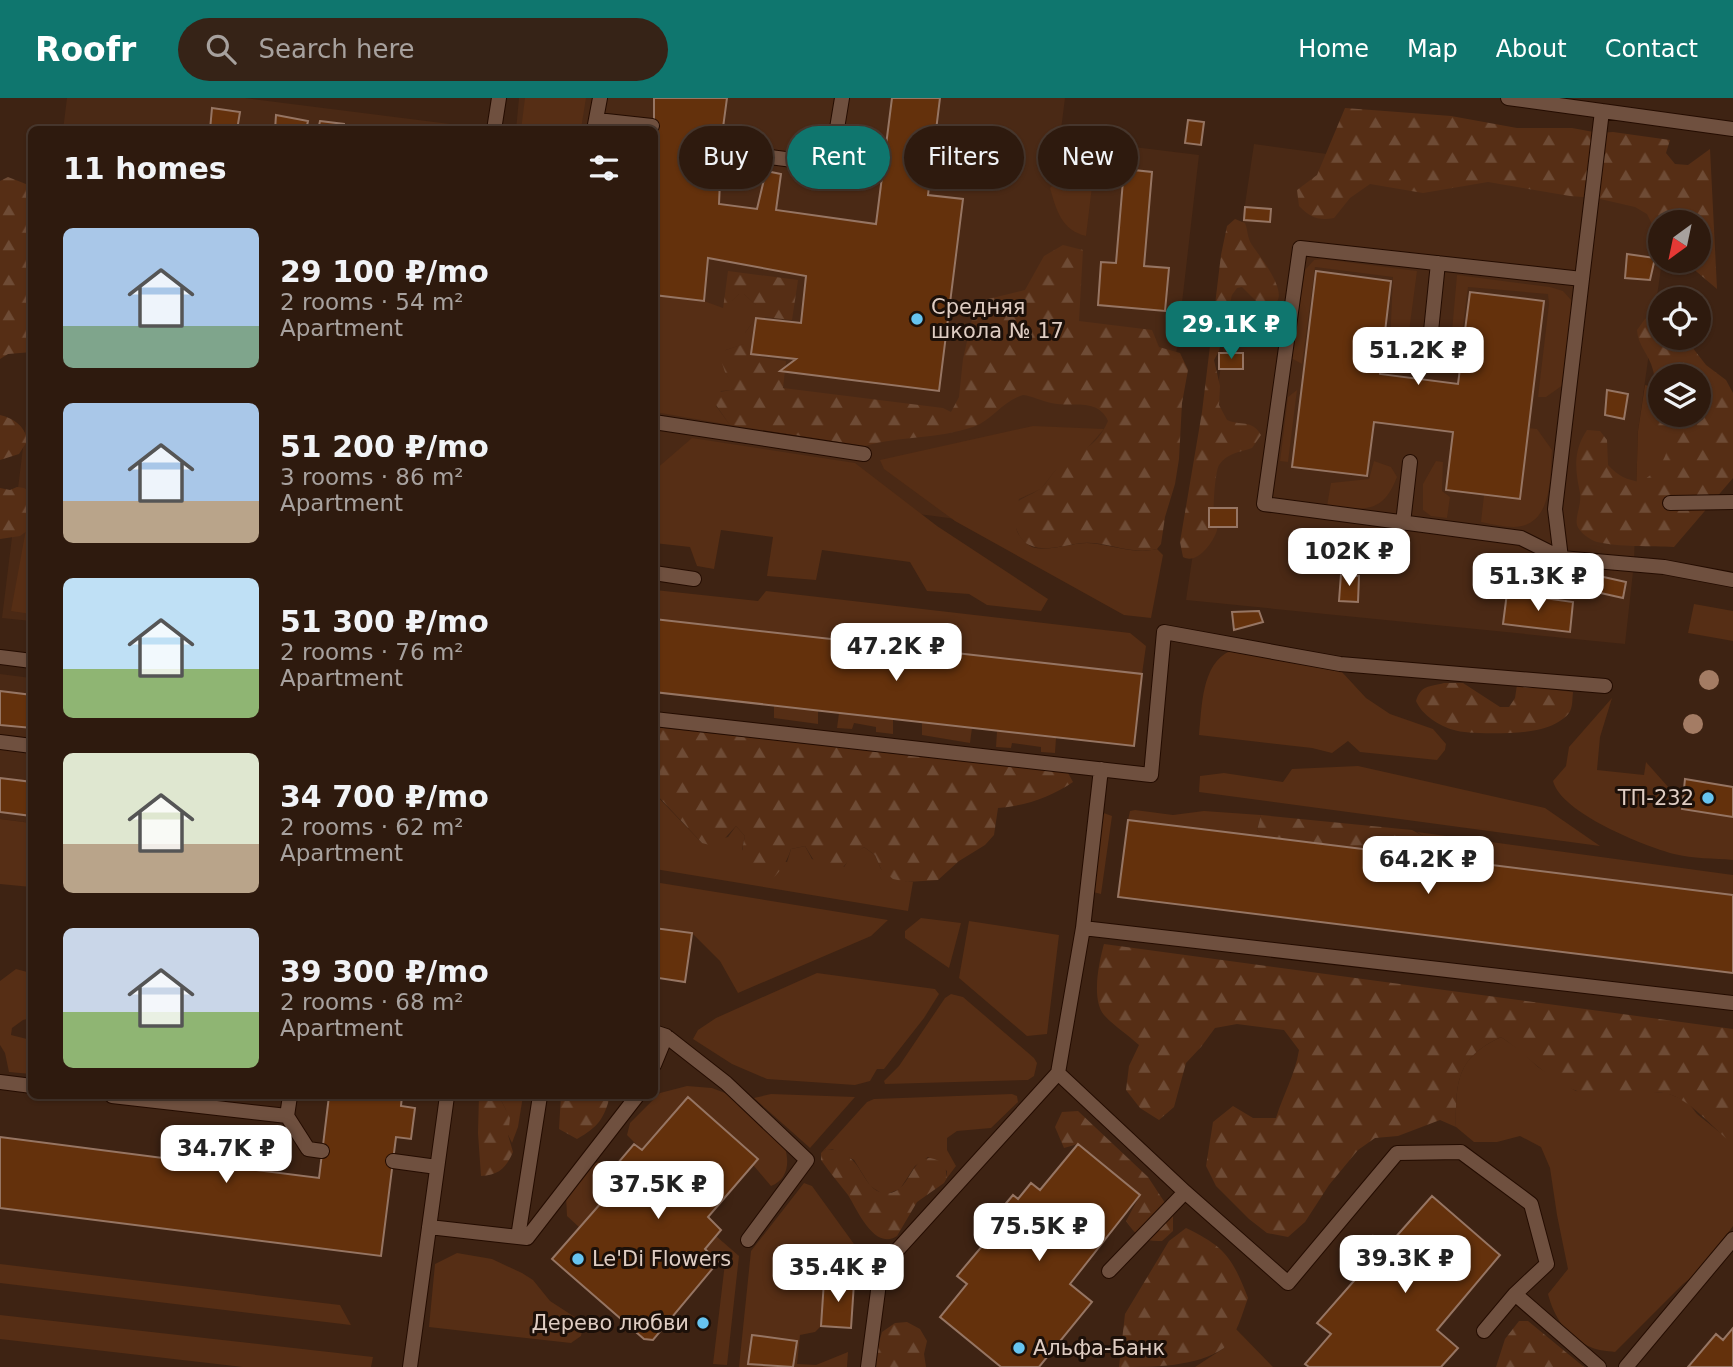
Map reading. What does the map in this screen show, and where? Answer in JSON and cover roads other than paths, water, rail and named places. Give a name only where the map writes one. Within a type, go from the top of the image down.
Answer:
[{"type":"lane","points":[[495,126],[499,98]]},
{"type":"lane","points":[[600,98],[596,125],[652,126]]},
{"type":"lane","points":[[773,157],[831,165],[842,98]]},
{"type":"lane","points":[[1508,98],[1733,129]]},
{"type":"lane","points":[[1561,558],[1555,509],[1602,111]]},
{"type":"lane","points":[[1582,279],[1300,248],[1264,504],[1521,538],[1561,558],[1664,567],[1733,580]]},
{"type":"lane","points":[[1430,341],[1438,263]]},
{"type":"lane","points":[[658,423],[864,454]]},
{"type":"lane","points":[[1403,523],[1410,462]]},
{"type":"lane","points":[[1670,503],[1733,502]]},
{"type":"lane","points":[[658,574],[694,579]]},
{"type":"lane","points":[[658,719],[1151,775],[1164,632],[1340,664],[1605,686]]},
{"type":"lane","points":[[0,657],[28,660]]},
{"type":"lane","points":[[0,742],[28,746]]},
{"type":"lane","points":[[868,1367],[881,1268],[1058,1073],[1083,928],[1101,769]]},
{"type":"lane","points":[[1083,928],[1733,1003]]},
{"type":"lane","points":[[660,1034],[726,1083],[807,1160],[748,1240]]},
{"type":"lane","points":[[1058,1073],[1287,1283],[1397,1153],[1461,1152],[1531,1204],[1547,1264],[1484,1331]]},
{"type":"lane","points":[[0,1082],[28,1086]]},
{"type":"lane","points":[[138,1099],[287,1116]]},
{"type":"lane","points":[[290,1099],[287,1116],[308,1149],[322,1151]]},
{"type":"lane","points":[[410,1367],[447,1099]]},
{"type":"lane","points":[[518,1237],[540,1099]]},
{"type":"lane","points":[[429,1227],[527,1238],[635,1099]]},
{"type":"lane","points":[[394,1161],[437,1167]]},
{"type":"lane","points":[[1109,1271],[1185,1192]]},
{"type":"lane","points":[[1626,1367],[1733,1239]]},
{"type":"lane","points":[[1516,1294],[1599,1367]]},
{"type":"place","name":"Средняя школа № 17","points":[[917,319]]},
{"type":"place","name":"ТП-232","points":[[1708,798]]},
{"type":"place","name":"Le'Di Flowers","points":[[578,1259]]},
{"type":"place","name":"Дерево любви","points":[[703,1323]]},
{"type":"place","name":"Альфа-Банк","points":[[1019,1348]]}]
